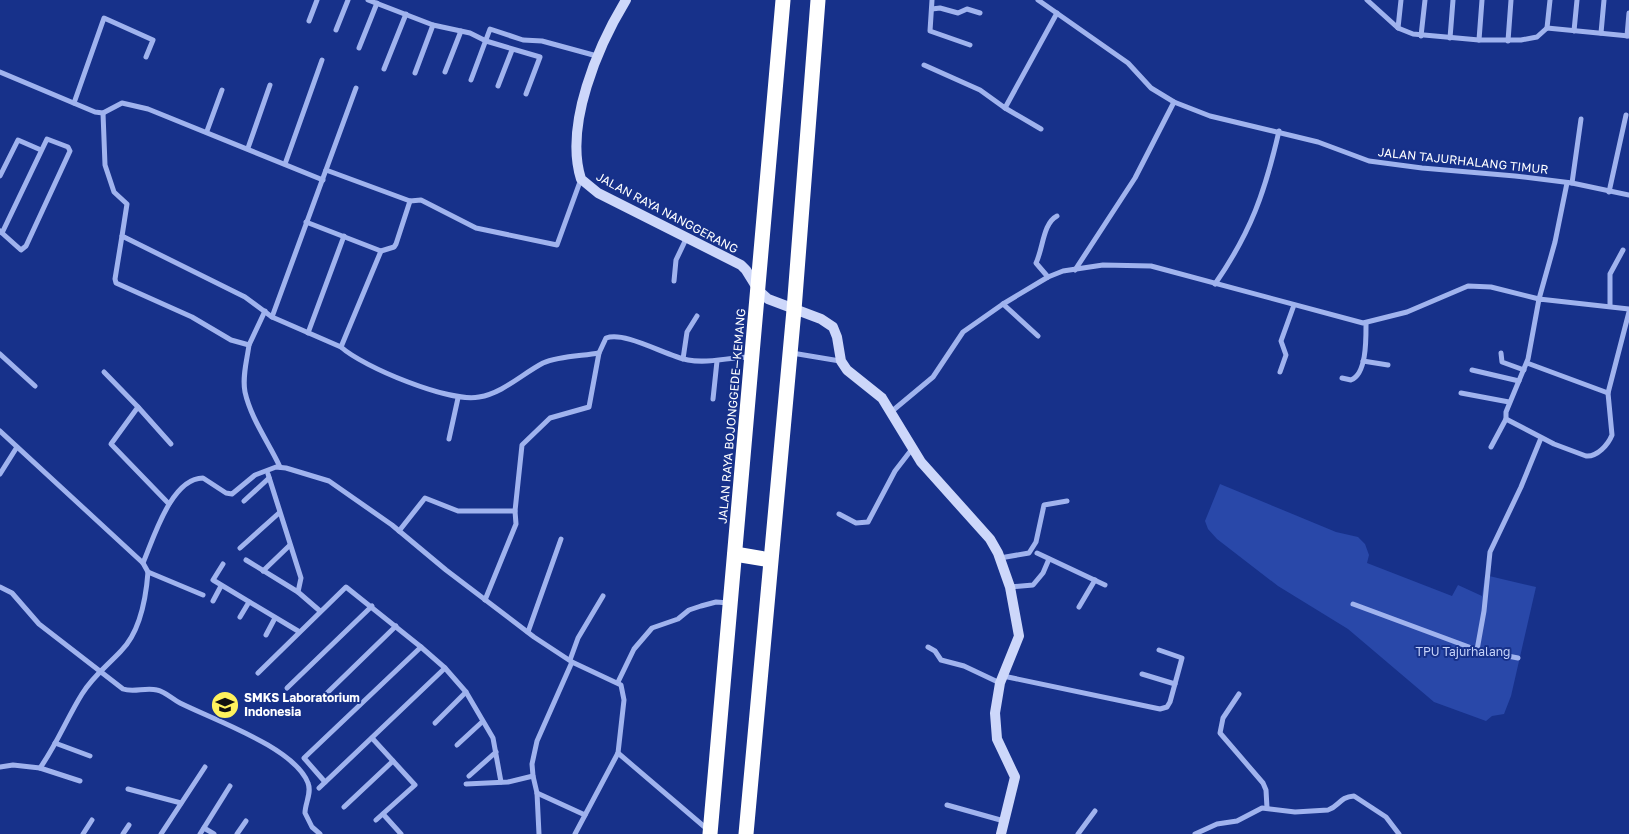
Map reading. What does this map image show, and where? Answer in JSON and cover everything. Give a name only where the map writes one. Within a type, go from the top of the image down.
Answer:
[{"type":"highway","name":"JALAN RAYA BOJONGGEDE—KEMANG","points":[[710,832],[783,0]]},
{"type":"highway","points":[[746,834],[788,353],[794,310],[818,0]]},
{"type":"highway","points":[[735,554],[770,560]]},
{"type":"street","points":[[309,22],[317,0]]},
{"type":"street","points":[[336,30],[348,0]]},
{"type":"street","points":[[368,0],[434,25],[461,31],[512,50],[540,57],[526,94]]},
{"type":"street","name":"JALAN RAYA NANGGERANG","points":[[626,0],[607,32],[597,56],[581,112],[578,155],[581,179],[598,192],[741,266],[746,270],[758,290],[772,302],[821,319],[833,327],[838,337],[841,361]]},
{"type":"street","points":[[932,0],[930,31],[970,45]]},
{"type":"street","name":"JALAN TAJURHALANG TIMUR","points":[[1038,0],[1122,59],[1150,88],[1174,102],[1210,116],[1279,131],[1318,142],[1368,161],[1569,183],[1629,195]]},
{"type":"street","points":[[1398,28],[1401,0]]},
{"type":"street","points":[[1421,36],[1425,0]]},
{"type":"street","points":[[1450,38],[1453,0]]},
{"type":"street","points":[[1479,40],[1482,0]]},
{"type":"street","points":[[1508,41],[1511,0]]},
{"type":"street","points":[[1368,1],[1398,28],[1421,36],[1508,41],[1533,38],[1542,34],[1547,28],[1550,0]]},
{"type":"street","points":[[1574,31],[1577,0]]},
{"type":"street","points":[[1600,34],[1604,0]]},
{"type":"street","points":[[359,48],[377,3]]},
{"type":"street","points":[[932,10],[940,8],[958,13],[967,9],[980,13]]},
{"type":"street","points":[[1005,108],[1057,13]]},
{"type":"street","points":[[1547,28],[1628,36],[1629,13]]},
{"type":"street","points":[[384,69],[406,14]]},
{"type":"street","points":[[74,103],[104,18],[153,40],[146,58]]},
{"type":"street","points":[[415,74],[434,25]]},
{"type":"street","points":[[471,80],[490,29],[523,40],[542,41],[597,56]]},
{"type":"street","points":[[446,72],[461,31]]},
{"type":"street","points":[[498,86],[512,50]]},
{"type":"street","points":[[286,164],[322,60]]},
{"type":"street","points":[[924,66],[980,90],[1005,108],[1041,129]]},
{"type":"street","points":[[0,72],[103,113],[122,103],[148,109],[207,131],[323,180]]},
{"type":"street","points":[[248,148],[270,85]]},
{"type":"street","points":[[272,317],[356,88]]},
{"type":"street","points":[[207,131],[222,90]]},
{"type":"street","points":[[1075,270],[1135,178],[1174,102]]},
{"type":"street","points":[[103,113],[105,165],[114,192],[127,204],[114,278],[116,283],[192,317],[231,340],[249,345]]},
{"type":"street","points":[[1608,192],[1626,115]]},
{"type":"street","points":[[1491,447],[1506,419],[1506,412],[1527,364],[1539,299],[1569,183],[1581,119]]},
{"type":"street","points":[[1215,284],[1233,258],[1253,220],[1267,180],[1279,131]]},
{"type":"street","points":[[47,139],[68,147],[70,151],[26,246],[21,250],[1,232],[47,139]]},
{"type":"street","points":[[0,176],[18,140],[41,150]]},
{"type":"street","points":[[326,170],[410,201],[421,200],[476,228],[557,246],[581,179]]},
{"type":"street","points":[[306,222],[381,251],[394,247],[410,201]]},
{"type":"street","points":[[1048,277],[1036,263],[1043,249],[1046,229],[1052,219],[1057,216]]},
{"type":"street","points":[[122,236],[245,297],[272,317],[341,347],[397,377],[458,398],[479,397],[493,393],[549,361],[599,353]]},
{"type":"street","points":[[308,333],[344,236]]},
{"type":"street","points":[[674,281],[676,260],[686,237]]},
{"type":"street","points":[[1610,306],[1610,274],[1623,250]]},
{"type":"street","points":[[341,347],[381,251]]},
{"type":"street","points":[[891,412],[933,377],[962,332],[1048,277],[1103,265],[1137,265],[1347,320],[1366,323],[1406,312],[1468,286],[1490,287],[1539,299],[1610,306],[1629,314],[1608,393],[1612,435],[1608,443],[1595,454],[1586,456],[1541,438],[1506,419]]},
{"type":"street","points":[[1003,304],[1038,336]]},
{"type":"street","points":[[1280,372],[1286,355],[1281,341],[1294,305]]},
{"type":"street","points":[[265,311],[249,345],[245,374],[245,393],[259,427],[280,467]]},
{"type":"street","points":[[683,359],[688,332],[697,316]]},
{"type":"street","points":[[1342,378],[1349,380],[1356,378],[1362,361],[1366,323]]},
{"type":"street","points":[[485,600],[516,524],[515,511],[522,445],[547,420],[557,414],[586,409],[591,399],[599,353],[606,338],[612,336],[683,359],[717,361],[737,356],[753,357]]},
{"type":"street","points":[[788,353],[841,361],[855,378],[882,398],[921,462],[990,539],[1000,558],[1010,586],[1019,636],[1002,680],[994,726],[997,739],[1015,777],[1001,834]]},
{"type":"street","points":[[1500,353],[1502,362],[1524,370]]},
{"type":"street","points":[[0,354],[35,386]]},
{"type":"street","points":[[713,399],[717,361]]},
{"type":"street","points":[[1362,361],[1388,365]]},
{"type":"street","points":[[1527,364],[1608,393]]},
{"type":"street","points":[[1472,370],[1519,381]]},
{"type":"street","points":[[104,372],[171,444]]},
{"type":"street","points":[[1461,393],[1510,402]]},
{"type":"street","points":[[449,439],[458,398]]},
{"type":"street","points":[[138,407],[110,444],[169,504]]},
{"type":"street","points":[[0,431],[143,563],[148,572],[204,595]]},
{"type":"street","points":[[1477,650],[1493,542],[1521,487],[1541,438]]},
{"type":"street","points":[[0,474],[17,447]]},
{"type":"street","points":[[839,514],[856,523],[868,522],[895,471],[913,449]]},
{"type":"street","points":[[143,563],[156,529],[169,504],[187,483],[198,478],[207,479],[226,493],[232,494],[256,475],[272,468],[280,467],[335,484],[399,531],[528,632],[571,661],[618,682],[623,689],[624,700],[618,753],[575,834]]},
{"type":"street","points":[[244,501],[269,476],[301,578],[298,592]]},
{"type":"street","points":[[399,531],[425,498],[458,511],[515,511]]},
{"type":"street","points":[[1000,558],[1029,553],[1036,542],[1044,506],[1067,501]]},
{"type":"street","points":[[240,548],[279,512]]},
{"type":"street","points":[[528,632],[562,539]]},
{"type":"street","points":[[263,571],[290,545]]},
{"type":"street","points":[[1037,553],[1105,584]]},
{"type":"street","points":[[1010,586],[1033,585],[1043,573],[1049,559]]},
{"type":"street","points":[[246,560],[298,592],[320,611]]},
{"type":"street","points":[[222,564],[212,580],[298,631]]},
{"type":"street","points":[[40,768],[83,692],[99,670],[121,652],[131,639],[141,612],[148,572]]},
{"type":"street","points":[[1078,607],[1095,580]]},
{"type":"street","points":[[212,602],[222,586]]},
{"type":"street","points":[[0,587],[12,593],[39,624],[125,690],[152,689],[165,693],[181,703],[229,725],[289,759],[302,772],[309,785],[310,794],[305,813],[312,827],[320,834]]},
{"type":"street","points":[[258,673],[298,631],[346,587],[421,647],[445,668],[466,692],[493,738],[501,782]]},
{"type":"street","points":[[539,834],[537,793],[532,764],[537,741],[571,661],[578,638],[603,596]]},
{"type":"street","points":[[240,617],[249,602]]},
{"type":"street","points":[[618,682],[634,649],[652,628],[678,619],[689,610],[711,603],[729,603]]},
{"type":"street","points":[[1353,604],[1477,650],[1518,658]]},
{"type":"street","points":[[287,688],[372,606]]},
{"type":"street","points":[[266,635],[275,618]]},
{"type":"street","points":[[326,694],[396,626]]},
{"type":"street","points":[[325,782],[304,758],[421,647]]},
{"type":"street","points":[[928,648],[935,651],[941,660],[1002,680],[1160,709],[1167,706],[1170,702],[1182,658],[1159,650]]},
{"type":"street","points":[[319,788],[445,668]]},
{"type":"street","points":[[1142,674],[1175,684]]},
{"type":"street","points":[[435,723],[466,692]]},
{"type":"street","points":[[1239,694],[1223,718],[1220,733],[1263,783],[1266,790],[1267,808]]},
{"type":"street","points":[[457,745],[482,722]]},
{"type":"street","points":[[372,738],[415,785],[376,820]]},
{"type":"street","points":[[55,744],[90,756]]},
{"type":"street","points":[[469,776],[496,752]]},
{"type":"street","points":[[618,753],[710,832]]},
{"type":"street","points":[[344,807],[393,761]]},
{"type":"street","points":[[0,767],[12,765],[40,768],[80,781]]},
{"type":"street","points":[[161,834],[205,767]]},
{"type":"street","points":[[466,784],[501,782],[533,776]]},
{"type":"street","points":[[200,834],[230,786]]},
{"type":"street","points":[[128,789],[181,803]]},
{"type":"street","points":[[537,793],[585,815]]},
{"type":"street","points":[[1194,834],[1217,824],[1237,821],[1258,810],[1267,808],[1295,812],[1328,810],[1342,798],[1354,796],[1386,817],[1399,834]]},
{"type":"street","points":[[947,805],[1004,821]]},
{"type":"street","points":[[1078,834],[1095,811]]},
{"type":"street","points":[[383,814],[401,834]]},
{"type":"street","points":[[83,834],[92,820]]},
{"type":"street","points":[[237,834],[246,821]]},
{"type":"street","points":[[123,834],[129,825]]},
{"type":"street","points":[[204,828],[214,834]]},
{"type":"green space","name":"TPU Tajurhalang","points":[[1220,484],[1336,532],[1358,537],[1365,544],[1369,555],[1367,563],[1452,596],[1458,585],[1482,596],[1485,575],[1536,587],[1511,696],[1504,714],[1492,716],[1486,721],[1434,702],[1348,629],[1278,586],[1217,539],[1208,529],[1205,521]]},
{"type":"place","name":"SMKS Laboratorium Indonesia","points":[[225,705]]}]
